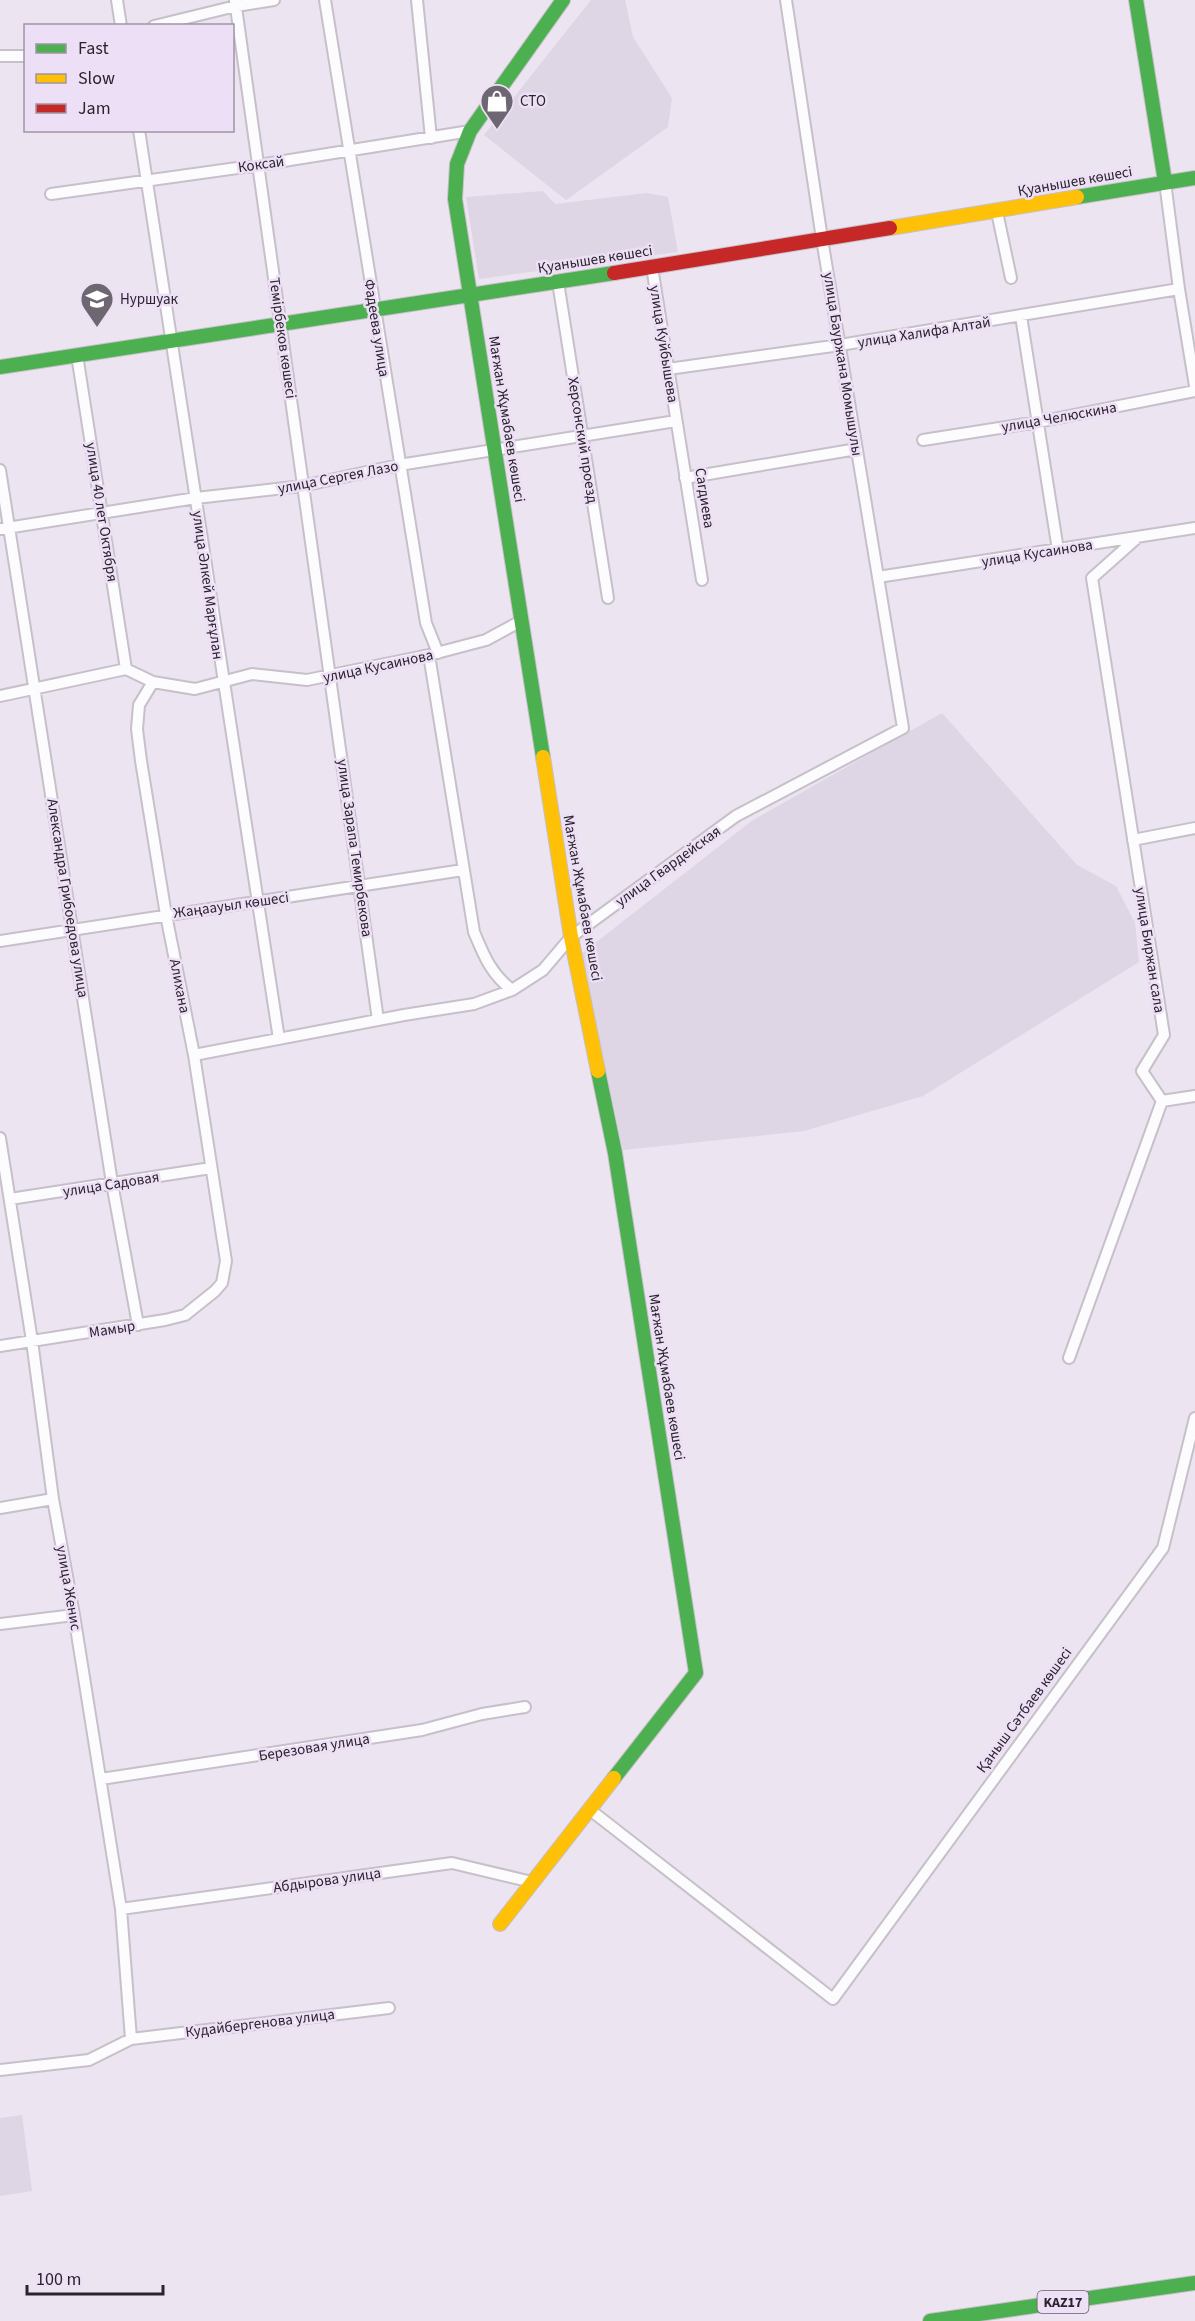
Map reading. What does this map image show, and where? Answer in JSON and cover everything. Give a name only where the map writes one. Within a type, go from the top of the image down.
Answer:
[{"type":"street","points":[[117,0],[122,24]]},
{"type":"street","points":[[161,24],[236,3],[274,0]]},
{"type":"street","name":"Фадеева улица","points":[[325,0],[373,309],[433,654],[463,870],[474,932],[490,969],[512,990]]},
{"type":"street","points":[[417,0],[431,138]]},
{"type":"street","points":[[470,131],[563,0]]},
{"type":"street","name":"улица Бауржана Момышулы","points":[[786,0],[822,239],[903,728]]},
{"type":"street","points":[[1136,0],[1165,182],[1179,289],[1192,347],[1195,386]]},
{"type":"street","name":"Темірбеков көшесі","points":[[236,3],[282,324],[302,486],[331,677]]},
{"type":"street","points":[[0,56],[24,56]]},
{"type":"street","name":"Коксай","points":[[51,194],[259,165],[470,131]]},
{"type":"street","name":"Мағжан Жұмабаев көшесі","points":[[470,131],[459,152],[454,183],[571,938],[615,1153],[696,1673],[589,1809]]},
{"type":"street","name":"улица Әлкей Марғұлан","points":[[139,132],[222,681],[259,901],[279,1039]]},
{"type":"street","name":"Қуанышев көшесі","points":[[0,367],[558,282],[1195,178]]},
{"type":"street","points":[[997,212],[1011,278]]},
{"type":"street","name":"улица Куйбышева","points":[[652,267],[676,421]]},
{"type":"street","name":"Херсонский проезд","points":[[558,282],[608,598]]},
{"type":"street","name":"улица Халифа Алтай","points":[[668,369],[840,345],[1179,289]]},
{"type":"street","points":[[1021,316],[1058,550]]},
{"type":"street","name":"улица 40 лет Октября","points":[[77,356],[126,669]]},
{"type":"street","name":"улица Челюскина","points":[[923,440],[1038,422],[1195,392]]},
{"type":"street","name":"улица Сергея Лазо","points":[[5,529],[196,498],[302,486],[399,465],[676,421]]},
{"type":"street","name":"Сагдиева","points":[[676,421],[702,580]]},
{"type":"street","points":[[685,478],[857,449]]},
{"type":"street","name":"Александра Грибоедова улица","points":[[0,470],[5,529],[35,690],[112,1183],[138,1325]]},
{"type":"street","name":"улица Кусаинова","points":[[878,578],[1195,528]]},
{"type":"street","name":"улица Биржан сала","points":[[1138,537],[1092,578],[1164,1035],[1142,1071],[1162,1101]]},
{"type":"street","name":"улица Кусаинова","points":[[126,669],[153,682],[195,688],[252,674],[307,680],[331,677],[486,640],[521,621]]},
{"type":"street","points":[[0,696],[126,669]]},
{"type":"street","name":"улица Зарапа Темирбекова","points":[[331,677],[378,1020]]},
{"type":"street","name":"Алихана","points":[[153,682],[139,705],[137,729],[166,915],[194,1055],[226,1260],[222,1283],[215,1291]]},
{"type":"street","name":"улица Гвардейская","points":[[194,1055],[474,1004],[512,990],[543,970],[571,938],[736,816],[903,728]]},
{"type":"street","points":[[1133,840],[1195,828]]},
{"type":"street","name":"Жаңаауыл көшесі","points":[[0,941],[463,870]]},
{"type":"street","points":[[1069,1358],[1162,1101],[1195,1096]]},
{"type":"street","name":"улица Женис","points":[[0,1138],[32,1341],[53,1499],[121,1909],[131,2039]]},
{"type":"street","name":"улица Садовая","points":[[10,1199],[212,1168]]},
{"type":"street","name":"Мамыр","points":[[0,1346],[138,1325],[185,1315],[215,1291]]},
{"type":"street","name":"Қаныш Сәтбаев көшесі","points":[[589,1809],[833,1999],[1163,1548],[1195,1418]]},
{"type":"street","points":[[0,1508],[53,1499]]},
{"type":"street","points":[[0,1624],[74,1615]]},
{"type":"street","name":"Березовая улица","points":[[101,1779],[422,1730],[482,1714],[525,1707]]},
{"type":"street","points":[[500,1924],[589,1809]]},
{"type":"street","name":"Абдырова улица","points":[[121,1909],[452,1863],[532,1882]]},
{"type":"street","name":"Кудайбергенова улица","points":[[0,2070],[89,2060],[131,2039],[389,2008]]},
{"type":"street","name":"KAZ17","points":[[930,2321],[1195,2283]]},
{"type":"shaded area","points":[[591,0],[625,0],[633,37],[672,98],[668,127],[566,200],[484,135]]},
{"type":"shaded area","points":[[543,191],[555,204],[647,193],[668,197],[678,252],[479,279],[466,197]]},
{"type":"shaded area","points":[[942,713],[1077,865],[1116,886],[1135,923],[1139,962],[923,1096],[804,1131],[623,1150],[581,954],[753,820]]},
{"type":"shaded area","points":[[22,2115],[32,2191],[0,2196],[0,2118]]},
{"type":"traffic: fast","points":[[543,757],[455,199],[457,164],[470,131],[563,0]]},
{"type":"traffic: fast","points":[[1136,0],[1165,182]]},
{"type":"traffic: fast","points":[[1077,197],[1195,178]]},
{"type":"traffic: fast","points":[[0,367],[614,273]]},
{"type":"traffic: fast","points":[[598,1071],[615,1153],[696,1673],[614,1778]]},
{"type":"traffic: fast","points":[[930,2321],[1195,2283]]},
{"type":"traffic: slow","points":[[890,228],[1077,197]]},
{"type":"traffic: slow","points":[[543,757],[571,937],[598,1071]]},
{"type":"traffic: slow","points":[[500,1924],[614,1778]]},
{"type":"traffic: jam","points":[[614,273],[890,228]]},
{"type":"place","name":"СТО","points":[[497,130]]},
{"type":"place","name":"Нуршуак","points":[[97,328]]}]
